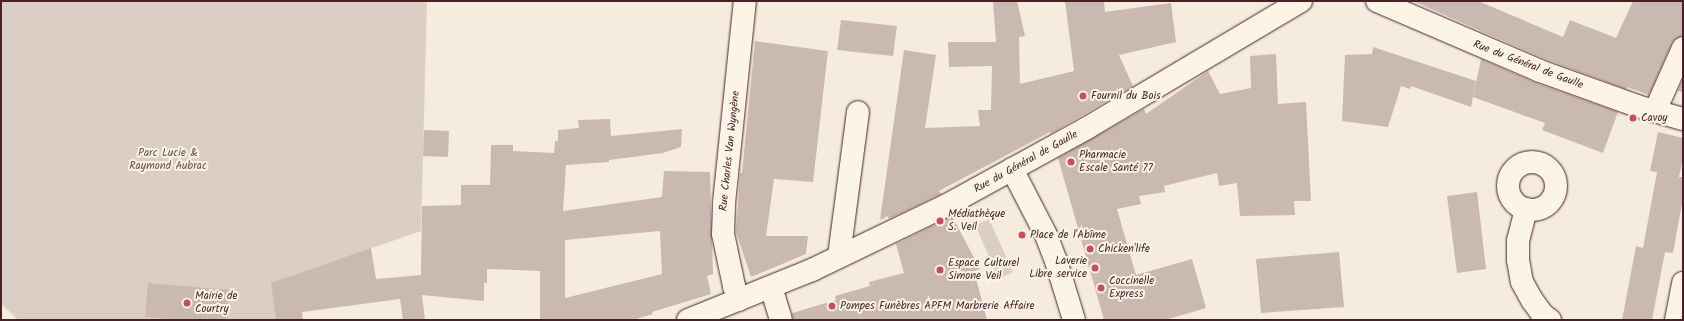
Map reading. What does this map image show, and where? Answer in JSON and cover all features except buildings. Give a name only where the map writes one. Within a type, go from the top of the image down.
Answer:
[{"type":"street","name":"Rue Charles Van Wyngène","points":[[739,300],[734,286],[722,234],[745,1]]},
{"type":"street","name":"Rue du Général de Gaulle","points":[[688,320],[812,270],[946,205],[1088,128],[1301,1]]},
{"type":"street","name":"Rue du Général de Gaulle","points":[[1377,1],[1540,71],[1655,111],[1683,119]]},
{"type":"street","points":[[1655,111],[1683,48]]},
{"type":"street","points":[[839,256],[858,112]]},
{"type":"street","points":[[1012,169],[1046,235],[1056,261],[1074,320]]},
{"type":"street","points":[[1526,209],[1518,240],[1518,260],[1522,282],[1542,314],[1550,320]]},
{"type":"street","points":[[1676,320],[1683,283]]},
{"type":"street","points":[[771,287],[781,320]]},
{"type":"green space","name":"Parc Lucie & Raymond Aubrac","points":[[1,1],[427,1],[421,231],[291,276],[298,320],[18,320],[1,303]]},
{"type":"green space","points":[[989,219],[1013,272],[999,279],[975,225]]},
{"type":"place","name":"Fournil du Bois","points":[[1083,96]]},
{"type":"place","name":"Cavoy","points":[[1633,118]]},
{"type":"place","name":"Pharmacie Escale Santé 77","points":[[1071,162]]},
{"type":"place","name":"Médiathèque S. Veil","points":[[940,221]]},
{"type":"place","name":"Place de l'Abîme","points":[[1022,235]]},
{"type":"place","name":"Chicken'life","points":[[1090,249]]},
{"type":"place","name":"Laverie Libre service","points":[[1095,268]]},
{"type":"place","name":"Espace Culturel Simone Veil","points":[[940,270]]},
{"type":"place","name":"Coccinelle Express","points":[[1101,288]]},
{"type":"place","name":"Mairie de Courtry","points":[[187,303]]},
{"type":"place","name":"Pompes Funèbres APFM Marbrerie Affaire","points":[[832,306]]}]
